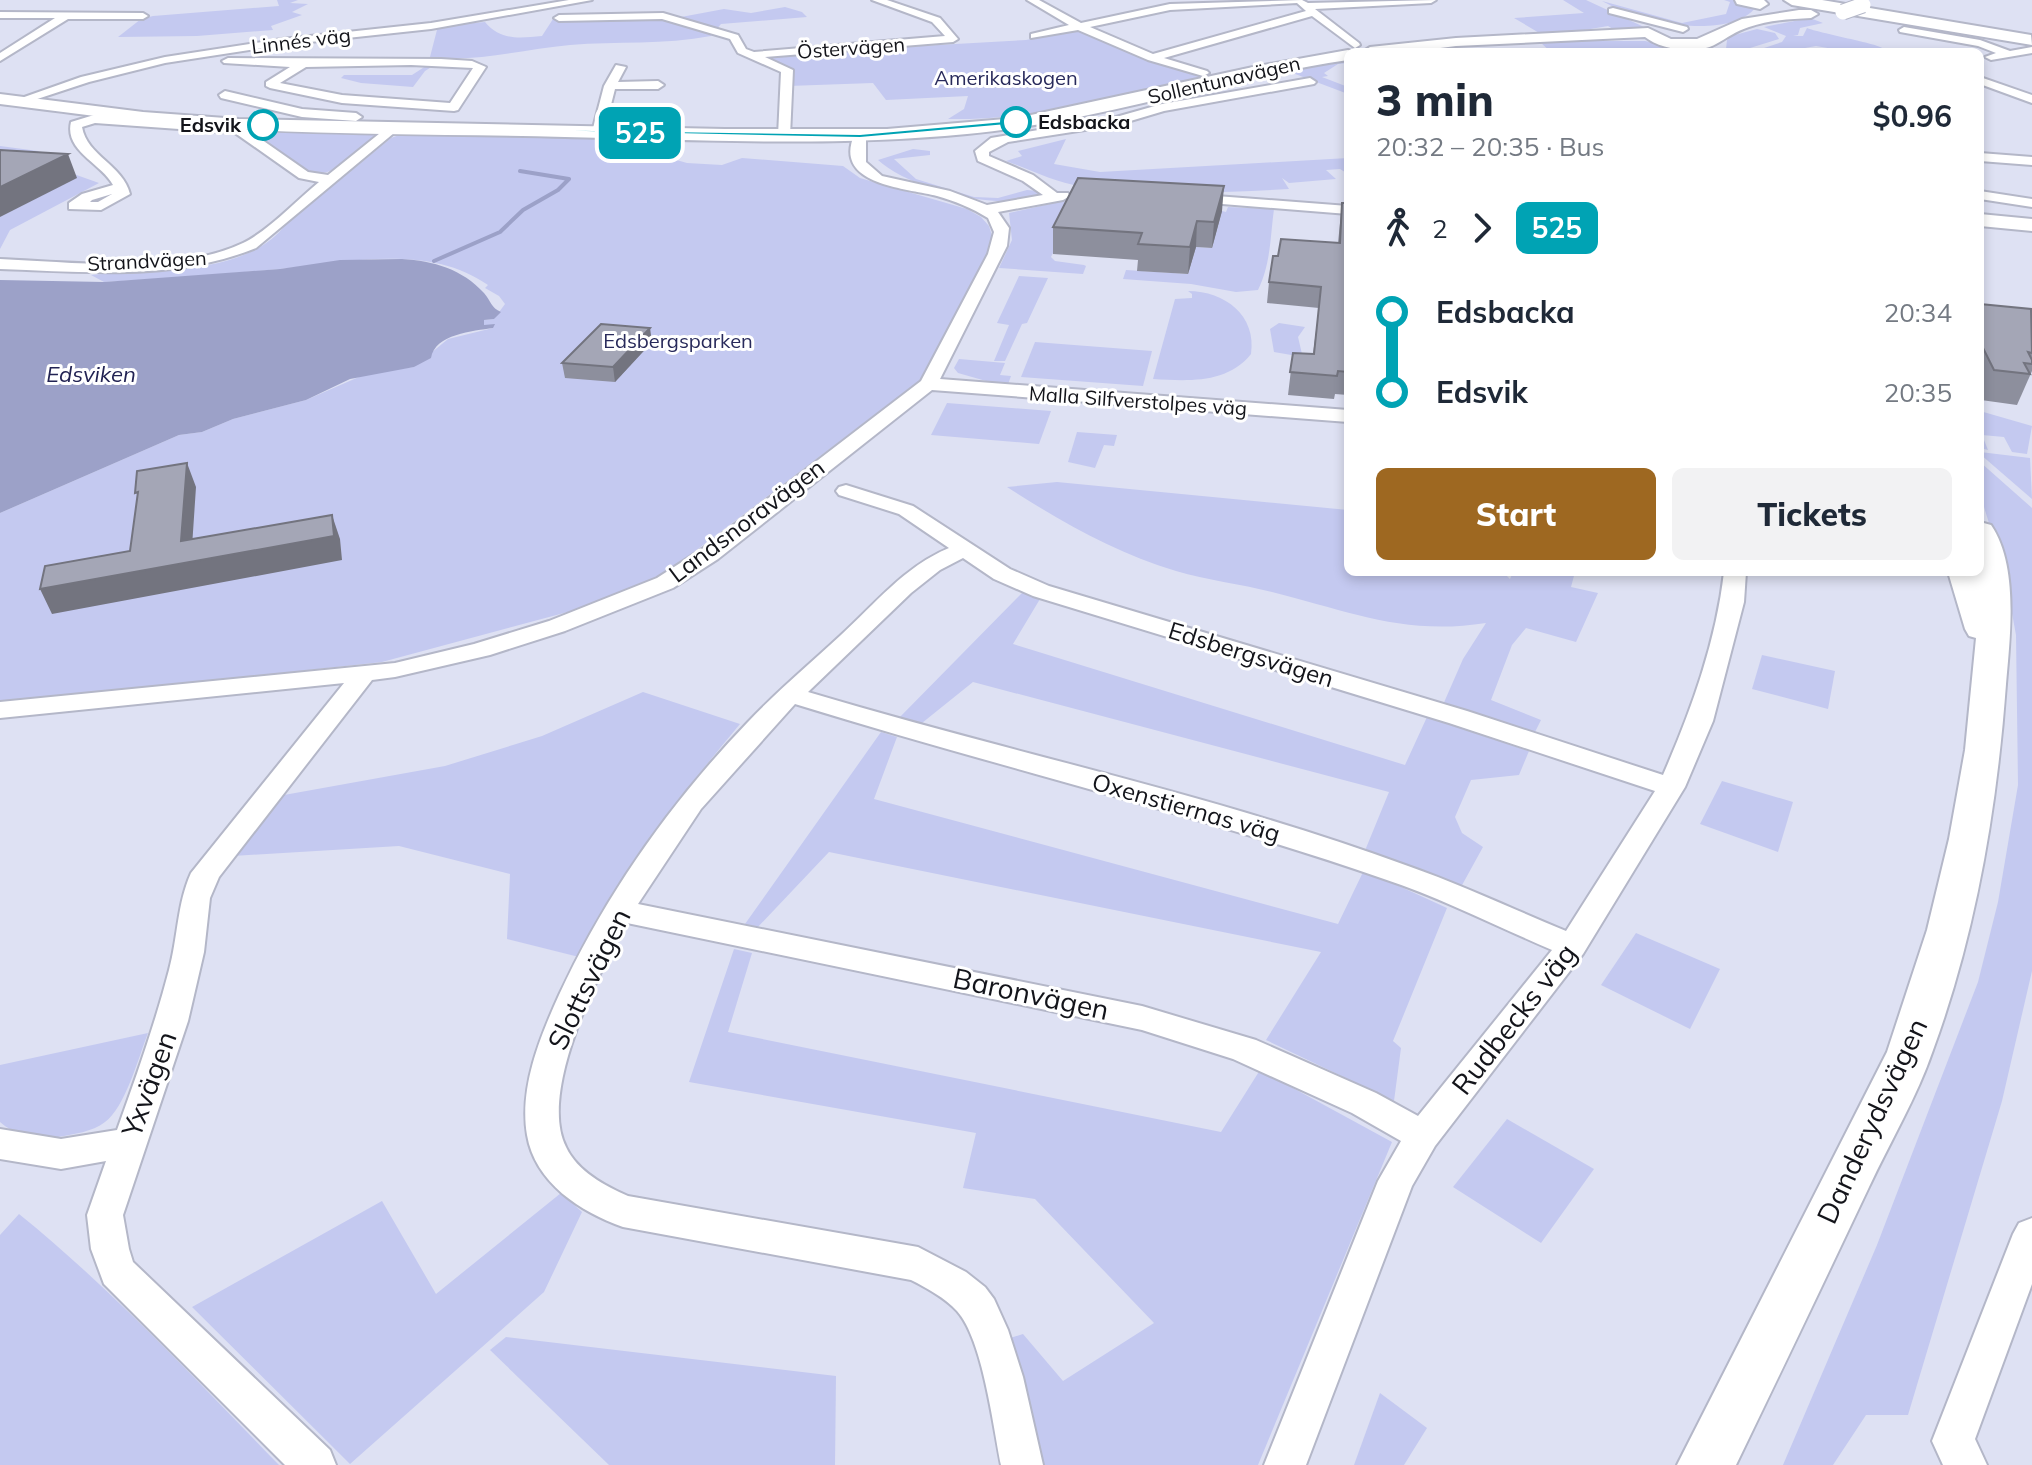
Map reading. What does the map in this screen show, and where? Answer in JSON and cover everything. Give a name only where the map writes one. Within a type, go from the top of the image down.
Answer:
[{"type":"highway","points":[[1792,0],[2030,39]]},
{"type":"highway","points":[[1861,2],[2030,39]]},
{"type":"highway","points":[[1815,9],[2030,39]]},
{"type":"street","points":[[86,29],[126,0]]},
{"type":"street","name":"Linnés väg","points":[[19,101],[85,79],[165,60],[467,20],[587,0]]},
{"type":"street","points":[[877,0],[892,5],[911,0]]},
{"type":"street","points":[[1032,0],[1079,28],[1148,59],[1203,73]]},
{"type":"street","points":[[1035,36],[1182,6],[1431,0]]},
{"type":"street","points":[[1658,37],[1685,29],[1746,19],[1756,14],[1756,2],[1843,12],[1861,2]]},
{"type":"street","points":[[1303,4],[1354,48]]},
{"type":"street","points":[[1148,59],[1303,4]]},
{"type":"street","points":[[648,5],[671,11]]},
{"type":"street","name":"Östervägen","points":[[749,55],[953,39],[936,20],[892,5]]},
{"type":"street","points":[[1714,45],[1685,29],[1608,8],[1648,27],[1658,37],[1714,45],[1747,25],[1815,9]]},
{"type":"street","points":[[0,15],[143,16]]},
{"type":"street","points":[[467,20],[663,16],[734,37],[742,51],[787,70],[784,136]]},
{"type":"street","points":[[0,58],[64,17]]},
{"type":"street","points":[[1904,30],[1980,43],[2006,53]]},
{"type":"street","name":"Sollentunavägen","points":[[1429,48],[1514,41],[1658,37]]},
{"type":"street","points":[[1984,58],[2006,53],[2030,39]]},
{"type":"street","points":[[165,60],[162,57],[164,54],[179,45]]},
{"type":"street","name":"Sollentunavägen","points":[[0,99],[188,121],[394,128],[860,136],[1033,120],[1149,97],[1283,64],[1344,53]]},
{"type":"street","points":[[201,54],[230,61],[396,61],[480,67],[454,107],[342,99],[270,84]]},
{"type":"street","points":[[304,63],[270,84],[219,97],[302,113],[431,119]]},
{"type":"street","points":[[598,132],[610,86],[620,67]]},
{"type":"street","points":[[1984,81],[2032,99]]},
{"type":"street","points":[[1054,197],[1028,178],[988,162],[983,158],[982,151],[996,141],[1007,138],[1117,121],[1162,108],[1310,82]]},
{"type":"street","points":[[610,86],[658,85]]},
{"type":"street","points":[[122,187],[112,169],[82,147],[75,125],[94,119],[238,129],[304,175],[330,180]]},
{"type":"street","name":"Strandvägen","points":[[0,264],[140,265],[183,263],[223,256],[251,245],[394,128]]},
{"type":"street","points":[[860,136],[855,153],[857,162],[878,179],[988,209],[1083,195]]},
{"type":"street","points":[[1984,157],[2032,161]]},
{"type":"street","points":[[1984,196],[2032,203]]},
{"type":"street","points":[[1167,197],[1344,210]]},
{"type":"street","name":"Landsnoravägen","points":[[0,710],[89,698],[363,675],[481,650],[609,607],[665,583],[710,554],[883,416],[928,384],[1002,237],[1001,224],[988,209]]},
{"type":"street","points":[[1984,221],[2032,226]]},
{"type":"street","name":"Malla Silfverstolpes väg","points":[[928,384],[1344,416]]},
{"type":"street","name":"Edsbergsvägen","points":[[846,491],[913,513],[1002,574],[1041,591],[1458,717],[1671,787]]},
{"type":"street","name":"Danderydsvägen","points":[[1706,1465],[1910,1052],[1948,930],[1969,839],[1983,750],[1995,616],[1991,570],[1984,545]]},
{"type":"street","name":"Slottsvägen","points":[[964,550],[934,563],[792,695],[745,740],[677,822],[621,911],[568,1011],[545,1080],[541,1100],[543,1133],[559,1168],[593,1198],[623,1211],[918,1264],[935,1273],[972,1300],[989,1331],[1022,1465]]},
{"type":"street","name":"Rudbecks väg","points":[[1285,1465],[1396,1181],[1423,1136],[1572,946],[1671,787],[1700,721],[1732,602],[1735,576]]},
{"type":"street","name":"Danderydsvägen","points":[[1965,576],[1990,662]]},
{"type":"street","name":"Yxvägen","points":[[315,1465],[117,1272],[105,1215],[127,1143],[172,1021],[189,952],[195,898],[206,873],[363,675]]},
{"type":"street","name":"Oxenstiernas väg","points":[[792,695],[929,737],[1203,810],[1398,873],[1572,946]]},
{"type":"street","name":"Baronvägen","points":[[621,911],[1142,1018],[1244,1049],[1364,1103],[1423,1136]]},
{"type":"street","points":[[0,1144],[61,1154],[127,1143]]},
{"type":"street","points":[[1966,1465],[1953,1441],[2032,1234]]},
{"type":"green space","points":[[277,0],[298,0],[290,3],[308,4],[292,12],[302,15],[271,26],[273,30],[197,36],[118,37],[141,19],[153,16],[279,6]]},
{"type":"green space","points":[[1563,0],[1586,0],[1645,30],[1566,36],[1613,29],[1608,26],[1541,34],[1514,18],[1584,13]]},
{"type":"green space","points":[[1724,0],[1738,0],[1756,7],[1731,22],[1696,26],[1643,19],[1602,1],[1682,23],[1726,14],[1730,2]]},
{"type":"green space","points":[[785,7],[802,12],[807,17],[721,24],[711,36],[693,39],[570,45],[465,58],[430,57],[438,26],[485,22],[504,35],[526,37],[542,36],[553,19],[681,17],[724,9],[751,13]]},
{"type":"green space","points":[[1810,18],[1823,23],[1800,28],[1798,35],[1793,36],[1803,36],[1807,28],[1882,48],[1764,48],[1782,42],[1786,36],[1764,27]]},
{"type":"green space","points":[[1757,29],[1775,33],[1779,39],[1750,48],[1726,48],[1731,36]]},
{"type":"green space","name":"Amerikaskogen","points":[[1079,30],[1137,56],[1207,75],[1144,92],[1046,112],[948,119],[964,109],[968,96],[886,100],[873,83],[788,86],[792,77],[756,55],[798,56],[813,52],[1026,40]]},
{"type":"green space","points":[[1645,41],[1681,48],[1547,48],[1541,43]]},
{"type":"green space","points":[[1344,60],[1344,63],[1338,64],[1324,73],[1328,76],[1322,77],[1344,85],[1344,92],[1282,69]]},
{"type":"green space","points":[[429,64],[436,64],[425,71],[413,87],[361,83],[341,78],[344,75],[412,75]]},
{"type":"green space","points":[[248,131],[377,135],[338,167],[320,174],[310,174]]},
{"type":"green space","name":"Edsbergsparken","points":[[402,134],[678,137],[666,157],[687,163],[722,165],[742,158],[843,166],[860,178],[967,209],[989,226],[993,239],[988,256],[923,378],[661,577],[605,602],[382,662],[0,704],[0,513],[179,435],[202,432],[233,419],[306,400],[368,373],[414,367],[448,339],[493,328],[483,325],[484,320],[494,319],[505,304],[499,296],[485,288],[488,285],[464,271],[410,259],[104,282],[91,275],[196,267],[248,253],[269,241],[391,138]]},
{"type":"green space","points":[[1066,139],[1054,164],[1100,172],[1344,158],[1344,172],[1326,170],[1336,179],[1289,183],[1282,178],[1289,189],[1159,192],[1107,189],[1052,179],[1006,161],[1022,156],[1018,151]]},
{"type":"green space","points":[[0,146],[38,151],[54,167],[99,183],[10,230],[0,249]]},
{"type":"green space","points":[[913,149],[930,151],[930,155],[894,159],[916,179],[974,197],[998,198],[1027,190],[1039,191],[1041,195],[1003,201],[956,195],[911,180],[878,160]]},
{"type":"green space","points":[[1063,201],[1078,202],[1051,257],[1055,261],[1086,266],[1083,274],[999,268],[1012,240],[1009,213]]},
{"type":"green space","points":[[1228,207],[1274,209],[1268,260],[1258,290],[1236,292],[1191,284],[1123,279],[1126,270],[1188,274],[1196,247],[1212,248],[1222,211],[1226,212]]},
{"type":"green space","points":[[1019,276],[1048,278],[1005,361],[994,361],[1009,325],[997,323]]},
{"type":"green space","points":[[1188,291],[1214,296],[1236,308],[1249,328],[1251,354],[1241,364],[1219,376],[1193,380],[1153,379],[1175,299],[1192,298]]},
{"type":"green space","points":[[1279,323],[1305,327],[1298,337],[1302,354],[1274,352],[1270,329]]},
{"type":"green space","points":[[1035,342],[1152,351],[1143,386],[1021,377]]},
{"type":"green space","points":[[959,359],[1005,363],[1000,375],[1011,376],[1007,387],[958,373],[954,368]]},
{"type":"green space","points":[[947,403],[1051,411],[1039,444],[931,435]]},
{"type":"green space","points":[[1984,412],[2032,426],[2027,454],[2012,452],[2004,437],[1984,435]]},
{"type":"green space","points":[[1077,432],[1117,435],[1114,446],[1104,445],[1095,468],[1068,462]]},
{"type":"green space","points":[[1984,452],[2030,458],[2032,499],[1984,457]]},
{"type":"green space","points":[[1984,466],[2032,508],[2032,971],[2002,1101],[1908,1415],[1866,1415],[1833,1465],[1783,1465],[1877,1245],[1978,982],[1998,902],[2018,785],[2016,635],[2005,575],[1984,507]]},
{"type":"green space","points":[[1057,482],[1344,510],[1344,576],[1507,576],[1510,579],[1511,576],[1574,576],[1571,587],[1598,593],[1576,642],[1526,628],[1512,645],[1491,700],[1541,720],[1533,736],[1442,707],[1463,659],[1486,623],[1429,626],[1377,620],[1176,571],[1088,535],[1007,487]]},
{"type":"green space","points":[[1023,592],[1040,599],[1013,644],[1405,765],[1427,717],[1529,751],[1519,775],[1471,780],[1455,817],[1462,833],[1483,847],[1461,887],[1364,853],[1389,792],[973,682],[922,723],[897,720]]},
{"type":"green space","points":[[1762,655],[1835,671],[1828,709],[1752,689]]},
{"type":"green space","points":[[643,692],[740,724],[652,836],[579,957],[507,939],[510,874],[399,846],[233,856],[284,795],[445,766],[542,736]]},
{"type":"green space","points":[[881,732],[897,737],[874,799],[1338,924],[1364,870],[1447,908],[1393,1041],[1401,1048],[1394,1101],[1266,1040],[1321,952],[829,852],[756,929],[745,924]]},
{"type":"green space","points":[[1722,781],[1793,802],[1778,852],[1700,824]]},
{"type":"green space","points":[[1636,933],[1720,969],[1690,1029],[1601,985]]},
{"type":"green space","points":[[734,949],[752,953],[728,1032],[1221,1132],[1260,1070],[1392,1142],[1258,1465],[1030,1465],[1004,1340],[1023,1334],[1063,1381],[1154,1323],[1035,1199],[963,1188],[976,1133],[689,1082]]},
{"type":"green space","points":[[148,1033],[125,1094],[105,1122],[76,1134],[43,1138],[20,1134],[0,1122],[0,1065]]},
{"type":"green space","points":[[1507,1119],[1594,1169],[1541,1243],[1453,1187]]},
{"type":"green space","points":[[561,1193],[582,1212],[544,1292],[350,1464],[192,1307],[382,1201],[436,1294]]},
{"type":"green space","points":[[19,1214],[120,1304],[279,1465],[0,1465],[0,1235]]},
{"type":"green space","points":[[506,1337],[836,1376],[835,1465],[609,1465],[490,1350]]},
{"type":"green space","points":[[1380,1393],[1427,1428],[1404,1465],[1354,1465]]},
{"type":"water","name":"Edsviken","points":[[402,259],[436,264],[466,278],[501,312],[494,319],[484,320],[484,325],[495,324],[493,328],[447,339],[434,350],[431,358],[414,367],[350,379],[306,400],[233,419],[202,432],[179,435],[0,513],[0,280],[104,282],[280,269],[340,260]]},
{"type":"building","points":[[0,150],[68,154],[0,187]]},
{"type":"building","points":[[1078,178],[1224,186],[1214,222],[1197,221],[1190,247],[1138,244],[1142,233],[1053,227]]},
{"type":"building","points":[[1344,203],[1344,372],[1338,371],[1337,376],[1290,372],[1293,353],[1314,354],[1321,287],[1269,282],[1273,256],[1278,256],[1281,239],[1340,243]]},
{"type":"building","points":[[1984,304],[2031,309],[2032,353],[2028,352],[2032,364],[2024,363],[2030,374],[1994,370],[1984,350]]},
{"type":"building","points":[[601,324],[650,328],[613,367],[562,363]]},
{"type":"building","points":[[187,463],[181,541],[332,515],[334,536],[40,589],[45,566],[130,551],[138,492],[135,493],[137,471]]},
{"type":"waterway","points":[[434,261],[500,232],[523,210],[558,190],[569,179],[520,171]]},
{"type":"bus line","name":"525","points":[[263,125],[860,136],[1016,122]]},
{"type":"place","name":"Edsbacka","points":[[1016,122]]},
{"type":"place","name":"Edsvik","points":[[263,125]]}]
